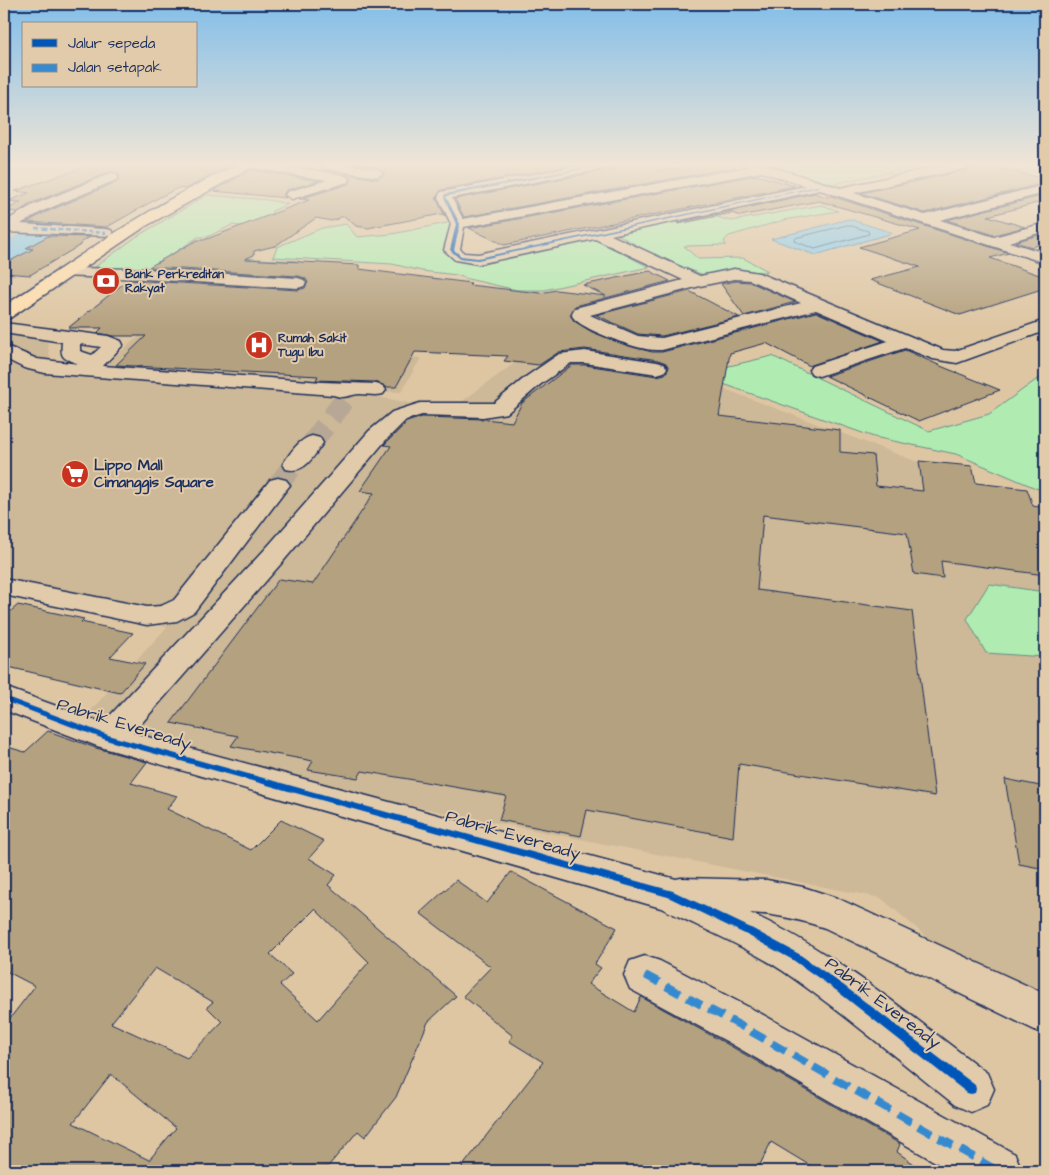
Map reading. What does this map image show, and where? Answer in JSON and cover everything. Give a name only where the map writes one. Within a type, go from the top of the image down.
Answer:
[{"type":"highway","points":[[4,301],[106,233],[132,218]]},
{"type":"highway","points":[[4,314],[57,281],[150,218]]},
{"type":"street","points":[[4,227],[20,218]]},
{"type":"street","points":[[455,218],[458,224],[452,250],[460,257],[471,259],[674,218]]},
{"type":"street","points":[[458,224],[492,218]]},
{"type":"street","points":[[645,218],[654,222]]},
{"type":"street","points":[[923,218],[1045,258]]},
{"type":"street","points":[[927,219],[932,218]]},
{"type":"street","points":[[4,227],[106,233]]},
{"type":"street","points":[[996,241],[1045,227]]},
{"type":"street","points":[[597,234],[698,281]]},
{"type":"street","points":[[57,281],[145,274],[298,283]]},
{"type":"street","points":[[817,304],[655,345],[636,342],[584,318],[580,314],[583,310],[698,281],[734,274],[747,274],[817,304],[905,342],[951,358],[1045,326]]},
{"type":"street","points":[[4,328],[113,343],[114,345],[95,363]]},
{"type":"street","points":[[71,338],[70,354],[115,368],[263,377],[292,384],[376,390]]},
{"type":"street","points":[[819,370],[905,342]]},
{"type":"street","points":[[9,357],[45,367],[333,389],[345,392]]},
{"type":"street","points":[[109,738],[278,552],[377,436],[399,416],[420,409],[483,411],[500,409],[534,380],[566,358],[593,358],[657,368]]},
{"type":"street","points":[[4,587],[147,616],[167,615],[184,606],[312,443]]},
{"type":"street","name":"Pabrik Eveready","points":[[4,698],[109,738],[670,894],[750,932],[796,957],[840,988],[972,1089]]},
{"type":"street","points":[[670,894],[767,897],[803,904],[837,915],[1045,1015]]},
{"type":"street","points":[[645,976],[743,1027],[994,1170]]},
{"type":"shaded area","points":[[185,297],[381,355],[421,358],[401,392],[371,391],[369,395],[449,411],[531,351],[674,370],[1045,510],[1045,1016],[1013,1010],[881,898],[223,769],[81,721],[167,627],[4,596],[4,335],[47,340],[51,365],[99,370]]},
{"type":"green space","points":[[168,218],[268,218],[255,228],[232,225],[207,237],[198,237],[171,255],[299,261],[284,275],[95,267],[136,237]]},
{"type":"green space","points":[[695,218],[720,218],[731,221],[749,218],[797,218],[729,236],[724,241],[726,245],[684,246],[698,259],[743,258],[768,271],[712,278],[661,259],[615,233]]},
{"type":"green space","points":[[452,222],[460,257],[592,238],[649,267],[544,290],[517,290],[457,275],[422,271],[392,264],[273,257],[277,247],[322,228],[346,224],[357,237],[392,234]]},
{"type":"green space","points":[[772,356],[929,431],[989,414],[1036,380],[1045,377],[1045,492],[956,454],[874,437],[695,374]]},
{"type":"green space","points":[[989,584],[1045,592],[1045,657],[986,653],[967,619]]},
{"type":"water","points":[[849,219],[893,233],[815,255],[771,239]]},
{"type":"building","points":[[35,218],[123,218],[107,227],[27,222]]},
{"type":"building","points":[[262,218],[340,218],[332,221],[316,218],[275,246],[254,251],[254,255],[245,259],[359,265],[359,269],[471,283],[469,285],[540,293],[556,290],[606,296],[583,285],[650,271],[670,281],[575,306],[570,315],[574,321],[592,332],[626,345],[652,352],[662,352],[816,312],[883,341],[810,366],[766,343],[730,353],[719,416],[840,430],[840,452],[873,455],[876,486],[923,491],[919,461],[972,466],[976,483],[1027,489],[1033,506],[1045,508],[1045,575],[941,561],[943,578],[914,574],[907,533],[763,515],[757,590],[912,611],[935,796],[739,764],[733,837],[587,810],[581,836],[499,820],[506,796],[362,771],[358,778],[308,770],[313,761],[231,746],[238,736],[171,723],[279,579],[313,584],[374,493],[360,491],[391,446],[384,445],[407,422],[422,417],[512,422],[522,403],[572,365],[585,365],[657,376],[665,374],[669,368],[666,363],[658,360],[585,349],[559,352],[539,365],[504,361],[508,356],[415,352],[396,387],[386,387],[376,382],[316,380],[318,376],[116,365],[146,336],[113,336],[97,333],[102,328],[68,328],[128,280],[298,290],[305,288],[308,282],[305,278],[298,276],[149,267],[197,240],[204,240]]},
{"type":"building","points":[[346,218],[422,218],[368,228],[356,226]]},
{"type":"building","points":[[524,218],[638,218],[504,245],[469,228]]},
{"type":"building","points":[[701,218],[708,218],[678,224]]},
{"type":"building","points":[[878,218],[899,218],[1009,253],[990,258],[1045,277],[1045,288],[960,315],[870,280],[920,267],[859,247],[920,230]]},
{"type":"building","points":[[955,218],[994,218],[1025,227],[994,235],[947,220]]},
{"type":"building","points":[[1045,233],[1045,243],[1032,247],[1015,242]]},
{"type":"building","points":[[48,236],[90,237],[81,242],[82,244],[30,275],[4,273],[4,264],[33,249],[26,248]]},
{"type":"building","points":[[736,281],[750,282],[795,302],[744,316],[721,284]]},
{"type":"building","points":[[689,291],[739,317],[662,336],[638,334],[596,315]]},
{"type":"building","points":[[905,350],[1000,390],[919,421],[826,376]]},
{"type":"building","points":[[18,605],[84,619],[81,622],[133,633],[110,657],[145,664],[120,693],[4,666],[4,617]]},
{"type":"building","points":[[48,731],[96,748],[147,762],[131,783],[177,796],[167,809],[251,850],[281,820],[324,841],[309,858],[336,875],[328,885],[456,996],[428,1022],[396,1097],[365,1137],[358,1131],[324,1171],[4,1171],[4,1026],[35,986],[4,970],[4,746],[25,752]],"holes":[[[315,909],[369,962],[318,1020],[280,985],[292,974],[270,954]],[[155,968],[213,1002],[207,1007],[222,1022],[187,1058],[111,1023]],[[111,1074],[176,1128],[149,1160],[73,1123]]]},
{"type":"building","points":[[1005,779],[1045,787],[1045,869],[1019,864]]},
{"type":"building","points":[[511,872],[617,928],[595,964],[601,968],[588,984],[634,1012],[641,997],[727,1044],[900,1144],[897,1152],[924,1171],[819,1171],[771,1142],[757,1171],[459,1171],[543,1062],[509,1041],[513,1036],[463,996],[491,967],[420,913],[456,880],[487,903]]},
{"type":"waterway","points":[[4,254],[71,218]]},
{"type":"tunnel","points":[[312,443],[347,397],[345,392]]},
{"type":"tunnel","points":[[278,485],[294,464]]},
{"type":"marked path","points":[[35,228],[106,233]]},
{"type":"marked path","points":[[645,975],[743,1027],[998,1171]]},
{"type":"cycle path","points":[[455,218],[458,224],[452,250],[460,257],[478,259],[672,218]]},
{"type":"cycle path","points":[[4,698],[109,738],[670,894],[750,932],[796,957],[840,988],[971,1089]]},
{"type":"place","name":"Bank Perkreditan Rakyat","points":[[106,281]]},
{"type":"place","name":"Rumah Sakit Tugu Ibu","points":[[259,345]]},
{"type":"place","name":"Lippo Mall Cimanggis Square","points":[[75,474]]}]
